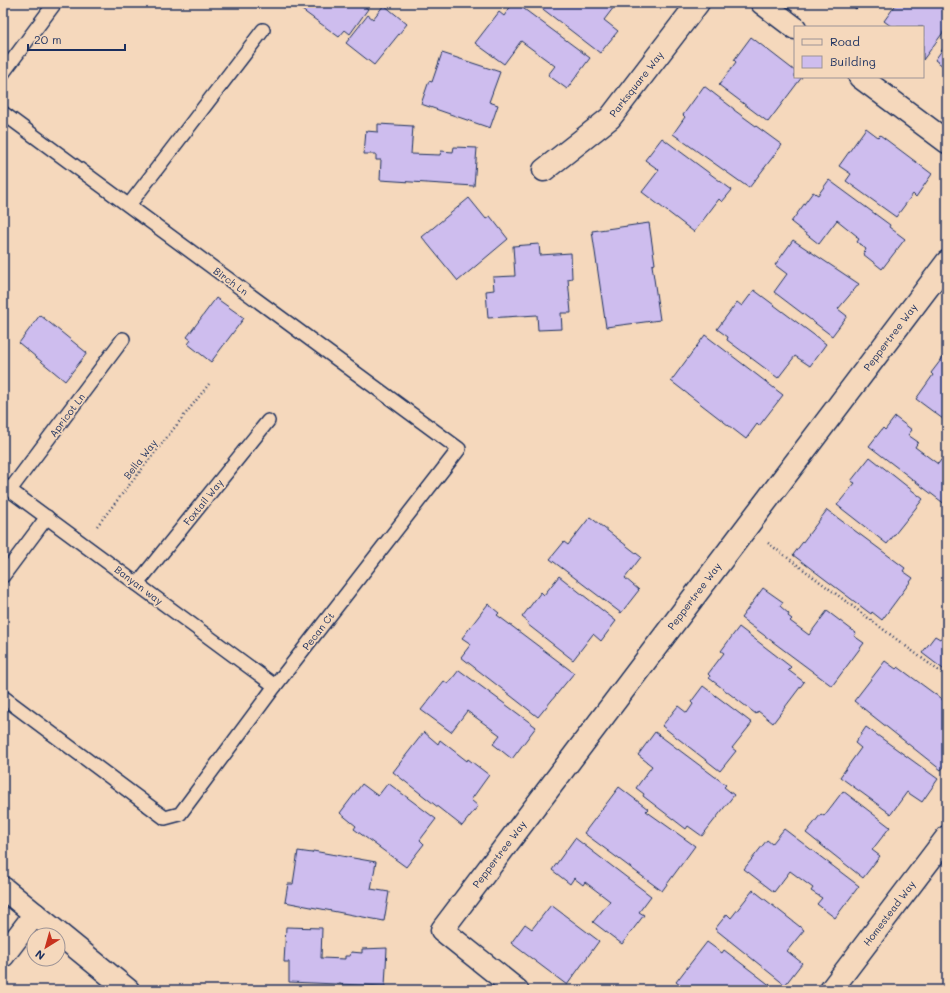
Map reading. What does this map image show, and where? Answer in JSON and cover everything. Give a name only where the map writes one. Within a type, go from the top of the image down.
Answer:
[{"type":"street","name":"Parksquare Way","points":[[544,170],[610,118],[698,3]]},
{"type":"street","points":[[762,3],[794,27]]},
{"type":"street","points":[[861,78],[947,142]]},
{"type":"street","name":"Peppertree Way","points":[[517,990],[442,930],[947,262]]},
{"type":"street","name":"Homestead Way","points":[[831,990],[947,837]]},
{"type":"street","points":[[3,888],[128,990]]},
{"type":"street","points":[[3,956],[34,914]]},
{"type":"lane","points":[[3,73],[55,3]]},
{"type":"lane","points":[[129,206],[263,30]]},
{"type":"lane","name":"Birch Ln","points":[[3,113],[459,449]]},
{"type":"lane","name":"Apricot Ln","points":[[7,487],[123,339]]},
{"type":"lane","name":"Foxtail Way","points":[[137,584],[268,421]]},
{"type":"lane","name":"Pecan Ct","points":[[3,697],[165,818],[180,814],[275,686],[459,449]]},
{"type":"lane","name":"Banyan way","points":[[7,487],[275,686]]},
{"type":"lane","points":[[3,576],[47,517]]},
{"type":"path","name":"Bella Way","points":[[83,543],[209,384]]},
{"type":"path","points":[[746,527],[947,677]]},
{"type":"building","points":[[307,3],[367,3],[364,6],[368,9],[350,34],[345,30],[339,37],[302,10]]},
{"type":"building","points":[[513,3],[516,3],[590,58],[567,89],[548,75],[555,66],[521,41],[504,64],[475,43],[499,12],[504,16]]},
{"type":"building","points":[[535,3],[617,3],[604,20],[618,31],[600,53]]},
{"type":"building","points":[[848,3],[860,3],[856,9]]},
{"type":"building","points":[[897,3],[947,3],[947,27],[924,59],[924,26],[891,26],[884,21]]},
{"type":"building","points":[[384,5],[407,24],[374,65],[346,43],[368,15],[373,19]]},
{"type":"building","points":[[751,37],[794,70],[794,78],[801,78],[768,122],[719,85],[736,62],[734,60]]},
{"type":"building","points":[[947,43],[947,69],[935,60]]},
{"type":"building","points":[[442,53],[500,72],[489,102],[498,105],[490,128],[421,104],[429,81],[432,82]]},
{"type":"building","points":[[704,86],[782,145],[749,188],[673,134],[685,117],[683,115]]},
{"type":"building","points":[[378,124],[413,126],[411,154],[440,155],[441,151],[453,152],[454,147],[477,148],[474,186],[380,180],[381,160],[376,160],[376,154],[364,154],[366,131],[378,132]]},
{"type":"building","points":[[866,128],[878,137],[880,135],[932,174],[916,197],[913,194],[896,217],[846,181],[851,174],[839,166]]},
{"type":"building","points":[[662,138],[732,190],[722,202],[719,199],[694,232],[642,192],[659,170],[645,160]]},
{"type":"building","points":[[829,180],[890,225],[889,227],[905,239],[882,269],[863,254],[866,249],[857,242],[859,239],[856,237],[857,236],[837,220],[819,244],[791,222],[813,192],[818,195]]},
{"type":"building","points":[[469,198],[486,219],[490,216],[508,239],[458,281],[422,237]]},
{"type":"building","points":[[649,223],[655,264],[652,265],[660,320],[606,327],[592,231]]},
{"type":"building","points":[[793,240],[859,284],[838,309],[847,316],[832,336],[774,292],[787,274],[775,265]]},
{"type":"building","points":[[539,244],[540,255],[571,253],[572,278],[568,279],[571,313],[561,313],[562,329],[538,330],[537,315],[488,318],[486,291],[494,290],[493,277],[515,276],[513,246]]},
{"type":"building","points":[[754,290],[826,344],[810,366],[795,356],[778,378],[727,340],[728,337],[717,329],[737,302],[742,306]]},
{"type":"building","points":[[216,298],[244,318],[211,362],[188,344],[191,340],[187,337]]},
{"type":"building","points":[[40,315],[87,353],[65,381],[19,343]]},
{"type":"building","points":[[705,335],[783,395],[759,426],[757,424],[746,439],[671,381]]},
{"type":"building","points":[[947,352],[947,422],[916,399],[933,375],[931,373]]},
{"type":"building","points":[[895,417],[912,430],[908,435],[918,442],[915,447],[938,464],[947,452],[946,505],[869,446],[883,428],[885,430]]},
{"type":"building","points":[[870,457],[923,499],[887,544],[837,505],[855,483],[851,481]]},
{"type":"building","points":[[827,510],[905,568],[903,571],[913,578],[882,620],[872,612],[871,614],[793,555]]},
{"type":"building","points":[[590,517],[641,557],[625,578],[639,590],[621,613],[550,559],[564,542],[568,545]]},
{"type":"building","points":[[559,576],[616,621],[601,641],[593,634],[573,660],[527,624],[528,622],[522,617],[541,592],[544,595]]},
{"type":"building","points":[[763,588],[783,602],[780,606],[789,614],[788,616],[792,619],[790,621],[809,635],[827,611],[856,633],[854,636],[864,643],[832,686],[741,618]]},
{"type":"building","points":[[488,604],[499,613],[497,615],[574,673],[538,717],[461,657],[471,644],[462,638]]},
{"type":"building","points":[[739,627],[791,667],[788,670],[804,682],[773,723],[758,711],[756,714],[709,678],[710,676],[708,674],[724,653],[721,651]]},
{"type":"building","points":[[947,630],[947,672],[922,653],[935,636],[940,639]]},
{"type":"building","points":[[885,661],[896,669],[898,667],[947,703],[947,763],[941,770],[854,701]]},
{"type":"building","points":[[459,670],[536,727],[512,759],[493,744],[500,735],[467,711],[451,732],[421,710],[444,681],[448,684]]},
{"type":"building","points":[[703,686],[752,723],[732,748],[736,751],[720,771],[662,726],[678,706],[687,713],[693,704],[691,702]]},
{"type":"building","points":[[866,727],[938,779],[922,802],[907,792],[891,814],[840,777],[861,748],[855,743]]},
{"type":"building","points":[[424,732],[438,744],[440,740],[467,761],[468,759],[489,775],[471,800],[478,806],[462,826],[393,772]]},
{"type":"building","points":[[655,732],[726,785],[724,787],[734,795],[702,836],[688,826],[686,829],[643,796],[644,794],[636,788],[652,766],[638,755]]},
{"type":"building","points":[[388,783],[436,819],[420,840],[424,844],[406,867],[354,829],[356,826],[340,813],[362,784],[378,796]]},
{"type":"building","points":[[619,787],[648,809],[646,811],[695,846],[662,891],[584,833]]},
{"type":"building","points":[[843,791],[890,827],[872,850],[880,856],[863,878],[806,833],[821,814],[824,816]]},
{"type":"building","points":[[784,829],[859,886],[835,918],[817,904],[822,898],[811,891],[813,888],[790,871],[774,892],[744,869],[767,840],[772,844]]},
{"type":"building","points":[[575,838],[651,896],[639,912],[644,915],[622,944],[593,922],[610,901],[585,882],[583,885],[574,878],[570,884],[552,870]]},
{"type":"building","points":[[298,851],[312,853],[313,851],[376,862],[371,889],[389,892],[384,921],[285,902],[288,884],[293,884]]},
{"type":"building","points":[[753,890],[804,930],[787,951],[802,963],[785,985],[715,929],[727,914],[731,918]]},
{"type":"building","points":[[551,905],[599,941],[567,985],[511,943],[525,924],[532,929]]},
{"type":"building","points":[[286,927],[322,928],[321,958],[345,959],[345,956],[350,956],[351,952],[362,953],[362,949],[387,948],[385,986],[289,982],[289,962],[284,962]]},
{"type":"building","points":[[707,942],[722,953],[724,950],[776,990],[686,990],[676,982]]}]
